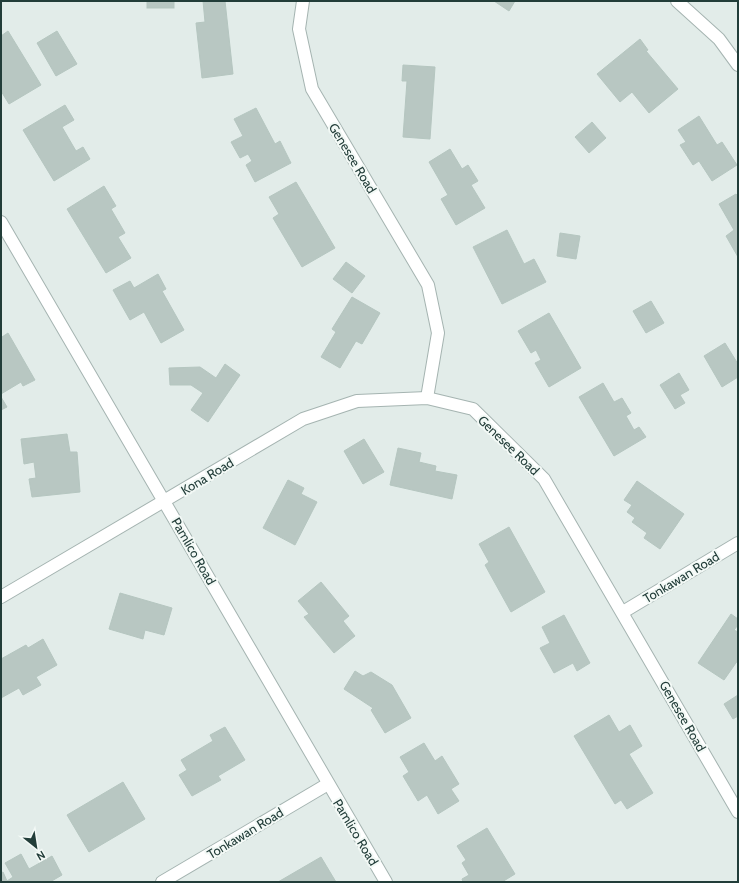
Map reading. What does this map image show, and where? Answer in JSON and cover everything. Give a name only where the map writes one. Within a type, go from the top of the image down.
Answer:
[{"type":"street","name":"Genesee Road","points":[[302,1],[299,29],[312,89],[428,285],[438,333],[427,398],[472,409],[544,479],[623,612],[738,812]]},
{"type":"street","points":[[677,1],[719,39],[738,65]]},
{"type":"street","name":"Pamlico Road","points":[[1,222],[166,502],[386,882]]},
{"type":"street","name":"Kona Road","points":[[1,597],[166,502],[303,419],[357,401],[427,398]]},
{"type":"street","name":"Tonkawan Road","points":[[623,612],[738,542]]},
{"type":"street","name":"Tonkawan Road","points":[[162,882],[328,784]]},
{"type":"building","points":[[147,1],[174,1],[174,8],[147,8]]},
{"type":"building","points":[[203,1],[225,1],[233,74],[202,78],[196,23],[205,22]]},
{"type":"building","points":[[494,1],[515,1],[509,11]]},
{"type":"building","points":[[8,31],[41,85],[9,104],[1,91],[1,36]]},
{"type":"building","points":[[57,31],[77,64],[56,76],[37,43]]},
{"type":"building","points":[[640,39],[648,50],[646,51],[678,89],[649,113],[632,92],[620,102],[597,74]]},
{"type":"building","points":[[403,65],[435,67],[430,139],[403,137],[407,81],[402,81]]},
{"type":"building","points":[[65,105],[74,120],[62,127],[76,151],[83,147],[90,159],[54,181],[23,130]]},
{"type":"building","points":[[256,108],[275,144],[280,141],[291,163],[255,182],[246,165],[252,161],[248,154],[240,158],[231,142],[243,136],[234,119]]},
{"type":"building","points":[[699,116],[717,145],[722,142],[737,165],[712,181],[699,161],[693,165],[680,145],[686,142],[678,130]]},
{"type":"building","points":[[592,122],[606,138],[589,153],[575,137]]},
{"type":"building","points":[[450,149],[462,169],[468,165],[478,181],[471,185],[485,208],[456,225],[441,199],[448,195],[429,162]]},
{"type":"building","points":[[296,182],[335,248],[302,267],[273,218],[279,214],[269,197]]},
{"type":"building","points":[[104,186],[116,206],[111,209],[125,233],[118,237],[131,258],[106,273],[67,209]]},
{"type":"building","points":[[736,194],[738,196],[738,257],[726,236],[734,230],[719,204]]},
{"type":"building","points":[[507,230],[524,264],[534,259],[546,282],[502,304],[473,247]]},
{"type":"building","points":[[560,233],[580,236],[576,259],[557,256]]},
{"type":"building","points":[[346,262],[365,276],[352,293],[333,279]]},
{"type":"building","points":[[158,274],[166,289],[162,291],[184,330],[161,343],[144,312],[130,320],[113,290],[130,281],[134,288]]},
{"type":"building","points":[[352,297],[380,313],[362,344],[356,341],[340,368],[321,357],[336,332],[332,329]]},
{"type":"building","points":[[651,301],[664,323],[646,333],[633,311]]},
{"type":"building","points":[[549,313],[581,368],[549,387],[535,363],[541,360],[536,350],[531,353],[518,331]]},
{"type":"building","points":[[8,333],[35,380],[23,386],[21,382],[1,394],[1,335],[2,337]]},
{"type":"building","points":[[725,343],[738,364],[738,377],[722,387],[704,356]]},
{"type":"building","points":[[225,364],[240,375],[208,422],[191,410],[203,393],[191,385],[170,385],[169,368],[200,367],[216,378]]},
{"type":"building","points":[[679,373],[689,390],[680,395],[685,403],[675,409],[660,385]]},
{"type":"building","points":[[603,383],[614,402],[622,398],[631,413],[626,416],[634,430],[639,427],[646,437],[614,456],[579,397]]},
{"type":"building","points":[[1,397],[7,407],[1,410]]},
{"type":"building","points":[[67,434],[70,452],[77,452],[80,492],[32,497],[29,479],[36,478],[34,462],[24,464],[21,439]]},
{"type":"building","points":[[364,439],[384,472],[363,484],[344,451]]},
{"type":"building","points":[[398,448],[421,453],[419,462],[436,466],[435,471],[457,475],[452,499],[390,485]]},
{"type":"building","points":[[288,480],[304,488],[301,494],[317,502],[295,545],[263,528]]},
{"type":"building","points":[[637,481],[684,514],[660,549],[644,538],[647,533],[632,522],[635,518],[627,512],[632,505],[624,500]]},
{"type":"building","points":[[509,527],[545,592],[511,612],[485,565],[489,562],[479,544]]},
{"type":"building","points":[[321,582],[349,616],[343,621],[355,636],[334,653],[304,617],[309,614],[298,601]]},
{"type":"building","points":[[120,593],[172,608],[164,635],[145,630],[143,639],[109,629]]},
{"type":"building","points":[[731,614],[738,619],[738,625],[734,630],[738,632],[738,660],[724,680],[698,663]]},
{"type":"building","points":[[564,615],[590,663],[577,671],[573,663],[554,673],[540,648],[550,643],[542,627]]},
{"type":"building","points":[[43,639],[57,665],[36,677],[41,685],[23,695],[19,688],[1,698],[1,659],[26,645],[28,648]]},
{"type":"building","points":[[355,671],[363,676],[371,672],[392,685],[411,718],[385,733],[371,710],[373,708],[344,689]]},
{"type":"building","points":[[738,695],[738,716],[733,719],[724,704]]},
{"type":"building","points":[[609,715],[619,732],[630,725],[642,746],[629,754],[653,793],[627,809],[621,800],[615,804],[574,736]]},
{"type":"building","points":[[225,727],[245,760],[218,776],[221,780],[192,796],[179,775],[187,770],[181,760],[213,741],[210,735]]},
{"type":"building","points":[[424,743],[435,761],[442,756],[459,784],[451,789],[459,801],[438,814],[427,795],[418,801],[403,776],[409,772],[400,757]]},
{"type":"building","points":[[123,782],[145,819],[89,852],[67,815]]},
{"type":"building","points":[[487,828],[515,874],[502,882],[463,882],[462,879],[469,875],[462,863],[466,860],[457,846]]},
{"type":"building","points":[[21,854],[29,869],[52,856],[62,875],[50,882],[1,882],[1,873],[3,872],[7,881],[13,877],[5,863]]},
{"type":"building","points":[[321,857],[336,882],[278,882]]}]
